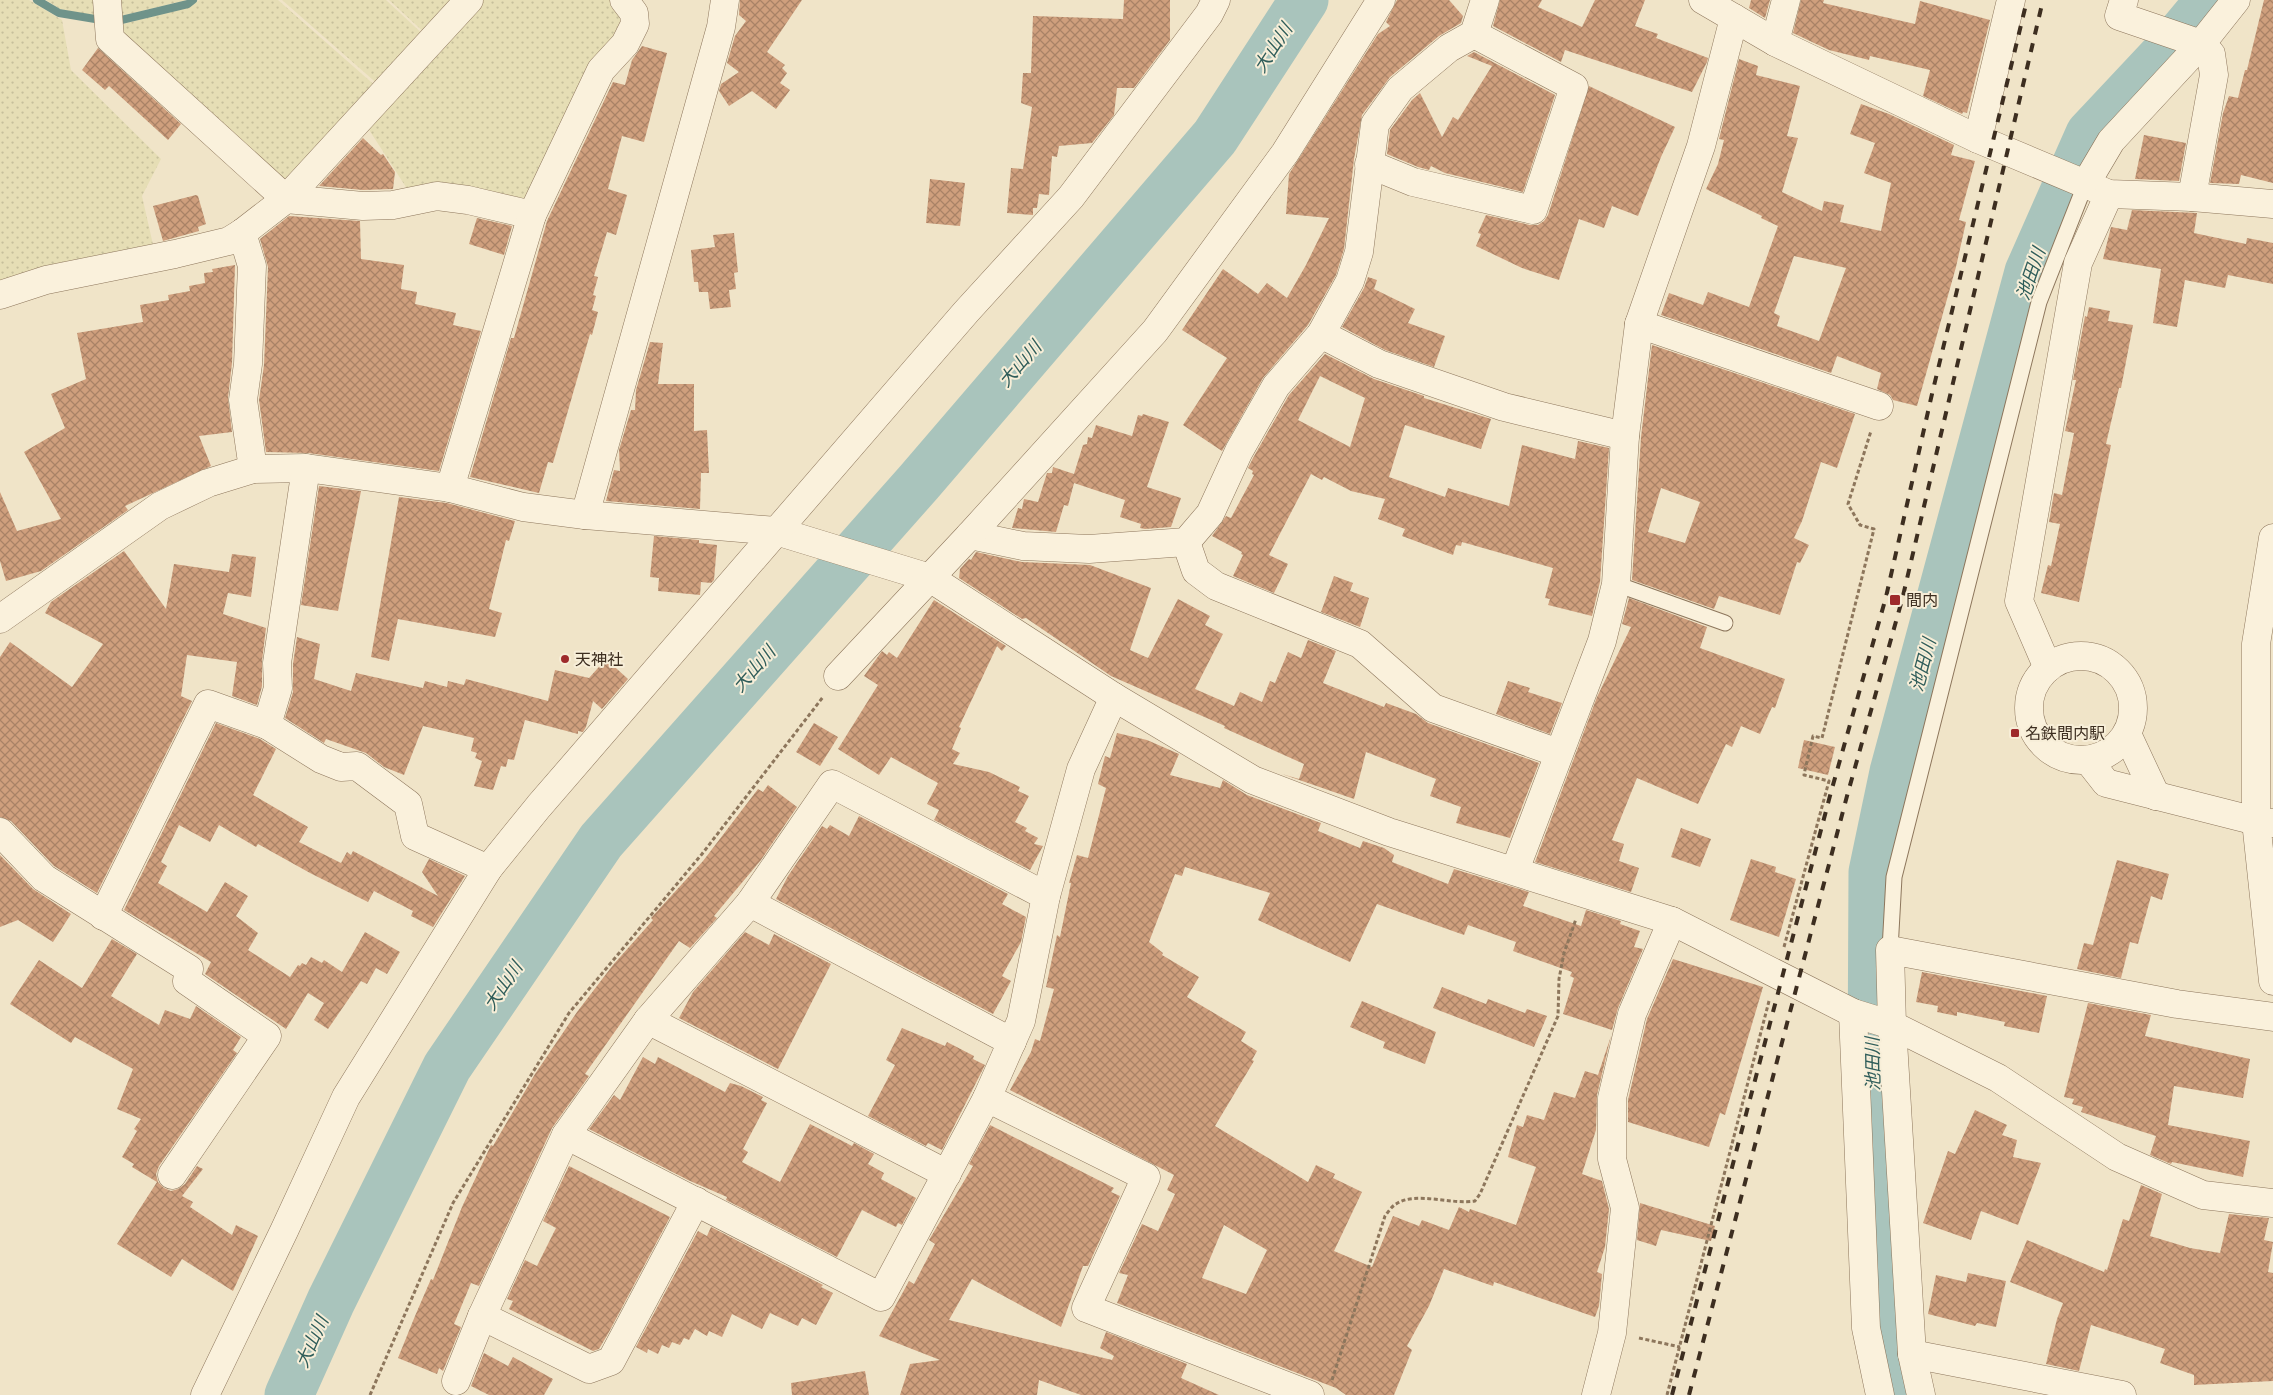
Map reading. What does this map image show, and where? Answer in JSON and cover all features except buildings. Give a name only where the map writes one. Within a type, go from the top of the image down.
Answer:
[{"type":"street","points":[[107,0],[110,39],[286,199],[363,206],[393,206],[437,196],[468,200],[532,215]]},
{"type":"street","points":[[0,295],[46,280],[175,254],[229,240],[242,233],[286,199],[468,0]]},
{"type":"street","points":[[450,488],[532,215],[601,70],[625,44],[635,24],[634,13],[624,0]]},
{"type":"street","points":[[584,515],[721,27],[725,0]]},
{"type":"street","points":[[205,1395],[346,1097],[488,869],[546,798],[959,319],[1071,197],[1209,14],[1216,0]]},
{"type":"street","points":[[838,676],[970,535],[1155,330],[1285,153],[1381,0]]},
{"type":"street","points":[[970,535],[1023,546],[1089,549],[1186,542],[1210,514],[1238,451],[1276,386],[1322,334],[1350,281],[1359,252],[1375,124],[1400,89],[1449,48],[1474,34],[1485,0]]},
{"type":"street","points":[[1703,0],[1776,42],[1978,139],[2093,188],[2273,204]]},
{"type":"street","points":[[1776,42],[1786,0]]},
{"type":"street","points":[[1978,139],[2011,0]]},
{"type":"street","points":[[2048,668],[2018,601],[2093,188],[2112,141],[2201,44],[2236,0]]},
{"type":"street","points":[[2121,8],[2201,44],[2211,54],[2214,74],[2192,197]]},
{"type":"street","points":[[1515,870],[1602,641],[1616,584],[1626,436],[1639,324],[1701,146],[1734,18]]},
{"type":"street","points":[[1369,164],[1413,182],[1533,210],[1574,87],[1474,34]]},
{"type":"street","points":[[242,233],[252,266],[248,364],[243,400],[253,469]]},
{"type":"street","points":[[1639,324],[1879,406]]},
{"type":"street","points":[[1322,334],[1379,364],[1504,407],[1626,436]]},
{"type":"street","points":[[267,725],[278,688],[277,663],[306,468]]},
{"type":"street","points":[[2,613],[160,506],[208,483],[253,469],[306,468],[450,488],[523,507],[584,515],[777,532],[929,578],[1114,697],[1253,780],[1389,832],[1515,870],[1672,921],[1854,1014],[1891,1025],[1998,1078],[2118,1157],[2203,1194],[2273,1203]]},
{"type":"street","points":[[2273,538],[2256,644],[2273,981]]},
{"type":"street","points":[[1186,542],[1196,570],[1216,586],[1360,644],[1433,708],[1558,753]]},
{"type":"street","points":[[2081,656],[2099,659],[2114,668],[2126,682],[2132,699],[2132,717],[2127,734],[2117,746],[2104,756],[2088,760],[2071,760],[2055,754],[2041,744],[2032,729],[2028,713],[2029,696],[2036,680],[2048,668],[2064,659],[2081,656]]},
{"type":"street","points":[[566,1135],[881,1296],[987,1098],[1022,1021],[1046,896],[1081,769],[1114,697]]},
{"type":"street","points":[[103,916],[208,704],[267,725],[321,759],[341,767],[357,766],[408,804],[415,836],[488,869]]},
{"type":"street","points":[[2127,734],[2156,796]]},
{"type":"street","points":[[2088,760],[2106,783],[2264,822]]},
{"type":"street","points":[[456,1381],[482,1316],[566,1135],[648,1020],[750,903],[832,784],[1046,896]]},
{"type":"street","points":[[0,832],[44,878],[189,969],[187,981],[267,1036],[172,1175]]},
{"type":"street","points":[[750,903],[1012,1042]]},
{"type":"street","points":[[1596,1395],[1612,1333],[1625,1208],[1612,1159],[1612,1098],[1632,1014],[1672,921]]},
{"type":"street","points":[[1921,1395],[1912,1354],[1891,1025],[1890,950],[2177,1004],[2273,1017]]},
{"type":"street","points":[[1854,1014],[1866,1328],[1880,1395]]},
{"type":"street","points":[[648,1020],[948,1174]]},
{"type":"street","points":[[987,1098],[1146,1177],[1086,1308],[1320,1390]]},
{"type":"street","points":[[482,1316],[589,1369],[611,1361],[696,1201]]},
{"type":"street","points":[[1912,1354],[2122,1395]]},
{"type":"lane","points":[[1890,950],[1894,877],[2039,302],[2093,188]]},
{"type":"lane","points":[[1616,584],[1725,623]]},
{"type":"path","points":[[1668,1395],[1776,974],[1829,781],[1804,775],[1814,736],[1822,738],[1874,528],[1860,525],[1848,504],[1879,406]]},
{"type":"path","points":[[370,1395],[453,1203],[569,1013],[702,854],[838,676]]},
{"type":"path","points":[[1320,1390],[1385,1216],[1395,1204],[1409,1198],[1462,1203],[1475,1201],[1480,1194],[1558,1016],[1559,979],[1564,953],[1585,893]]},
{"type":"path","points":[[1612,1333],[1680,1347]]},
{"type":"shaded area","points":[[0,0],[29,0],[62,20],[71,70],[161,159],[142,196],[154,249],[0,288]]},
{"type":"shaded area","points":[[46,0],[103,0],[104,18],[60,9]]},
{"type":"shaded area","points":[[111,0],[187,0],[112,18]]},
{"type":"shaded area","points":[[200,0],[278,0],[379,89],[284,191],[112,27],[188,7]]},
{"type":"shaded area","points":[[282,0],[386,0],[427,38],[381,87]]},
{"type":"shaded area","points":[[389,0],[461,0],[428,36]]},
{"type":"shaded area","points":[[476,0],[617,0],[628,16],[529,206],[413,198],[364,122]]},
{"type":"waterway","points":[[37,0],[59,13],[113,22],[188,4],[193,0]]},
{"type":"waterway","name":"大山川","points":[[289,1395],[331,1301],[447,1067],[601,841],[919,482],[1215,137],[1304,0]]},
{"type":"waterway","name":"池田川","points":[[1895,1395],[1881,1327],[1872,1071],[1873,872],[1894,772],[2029,272],[2090,134],[2166,53],[2210,0]]},
{"type":"railway","points":[[1672,1395],[1831,792],[1886,597],[1932,394],[2027,0]]},
{"type":"railway","points":[[1689,1395],[1847,796],[1902,600],[2043,0]]},
{"type":"place","name":"間内","points":[[1895,600]]},
{"type":"place","name":"天神社","points":[[565,659]]},
{"type":"place","name":"名鉄間内駅","points":[[2015,733]]}]
